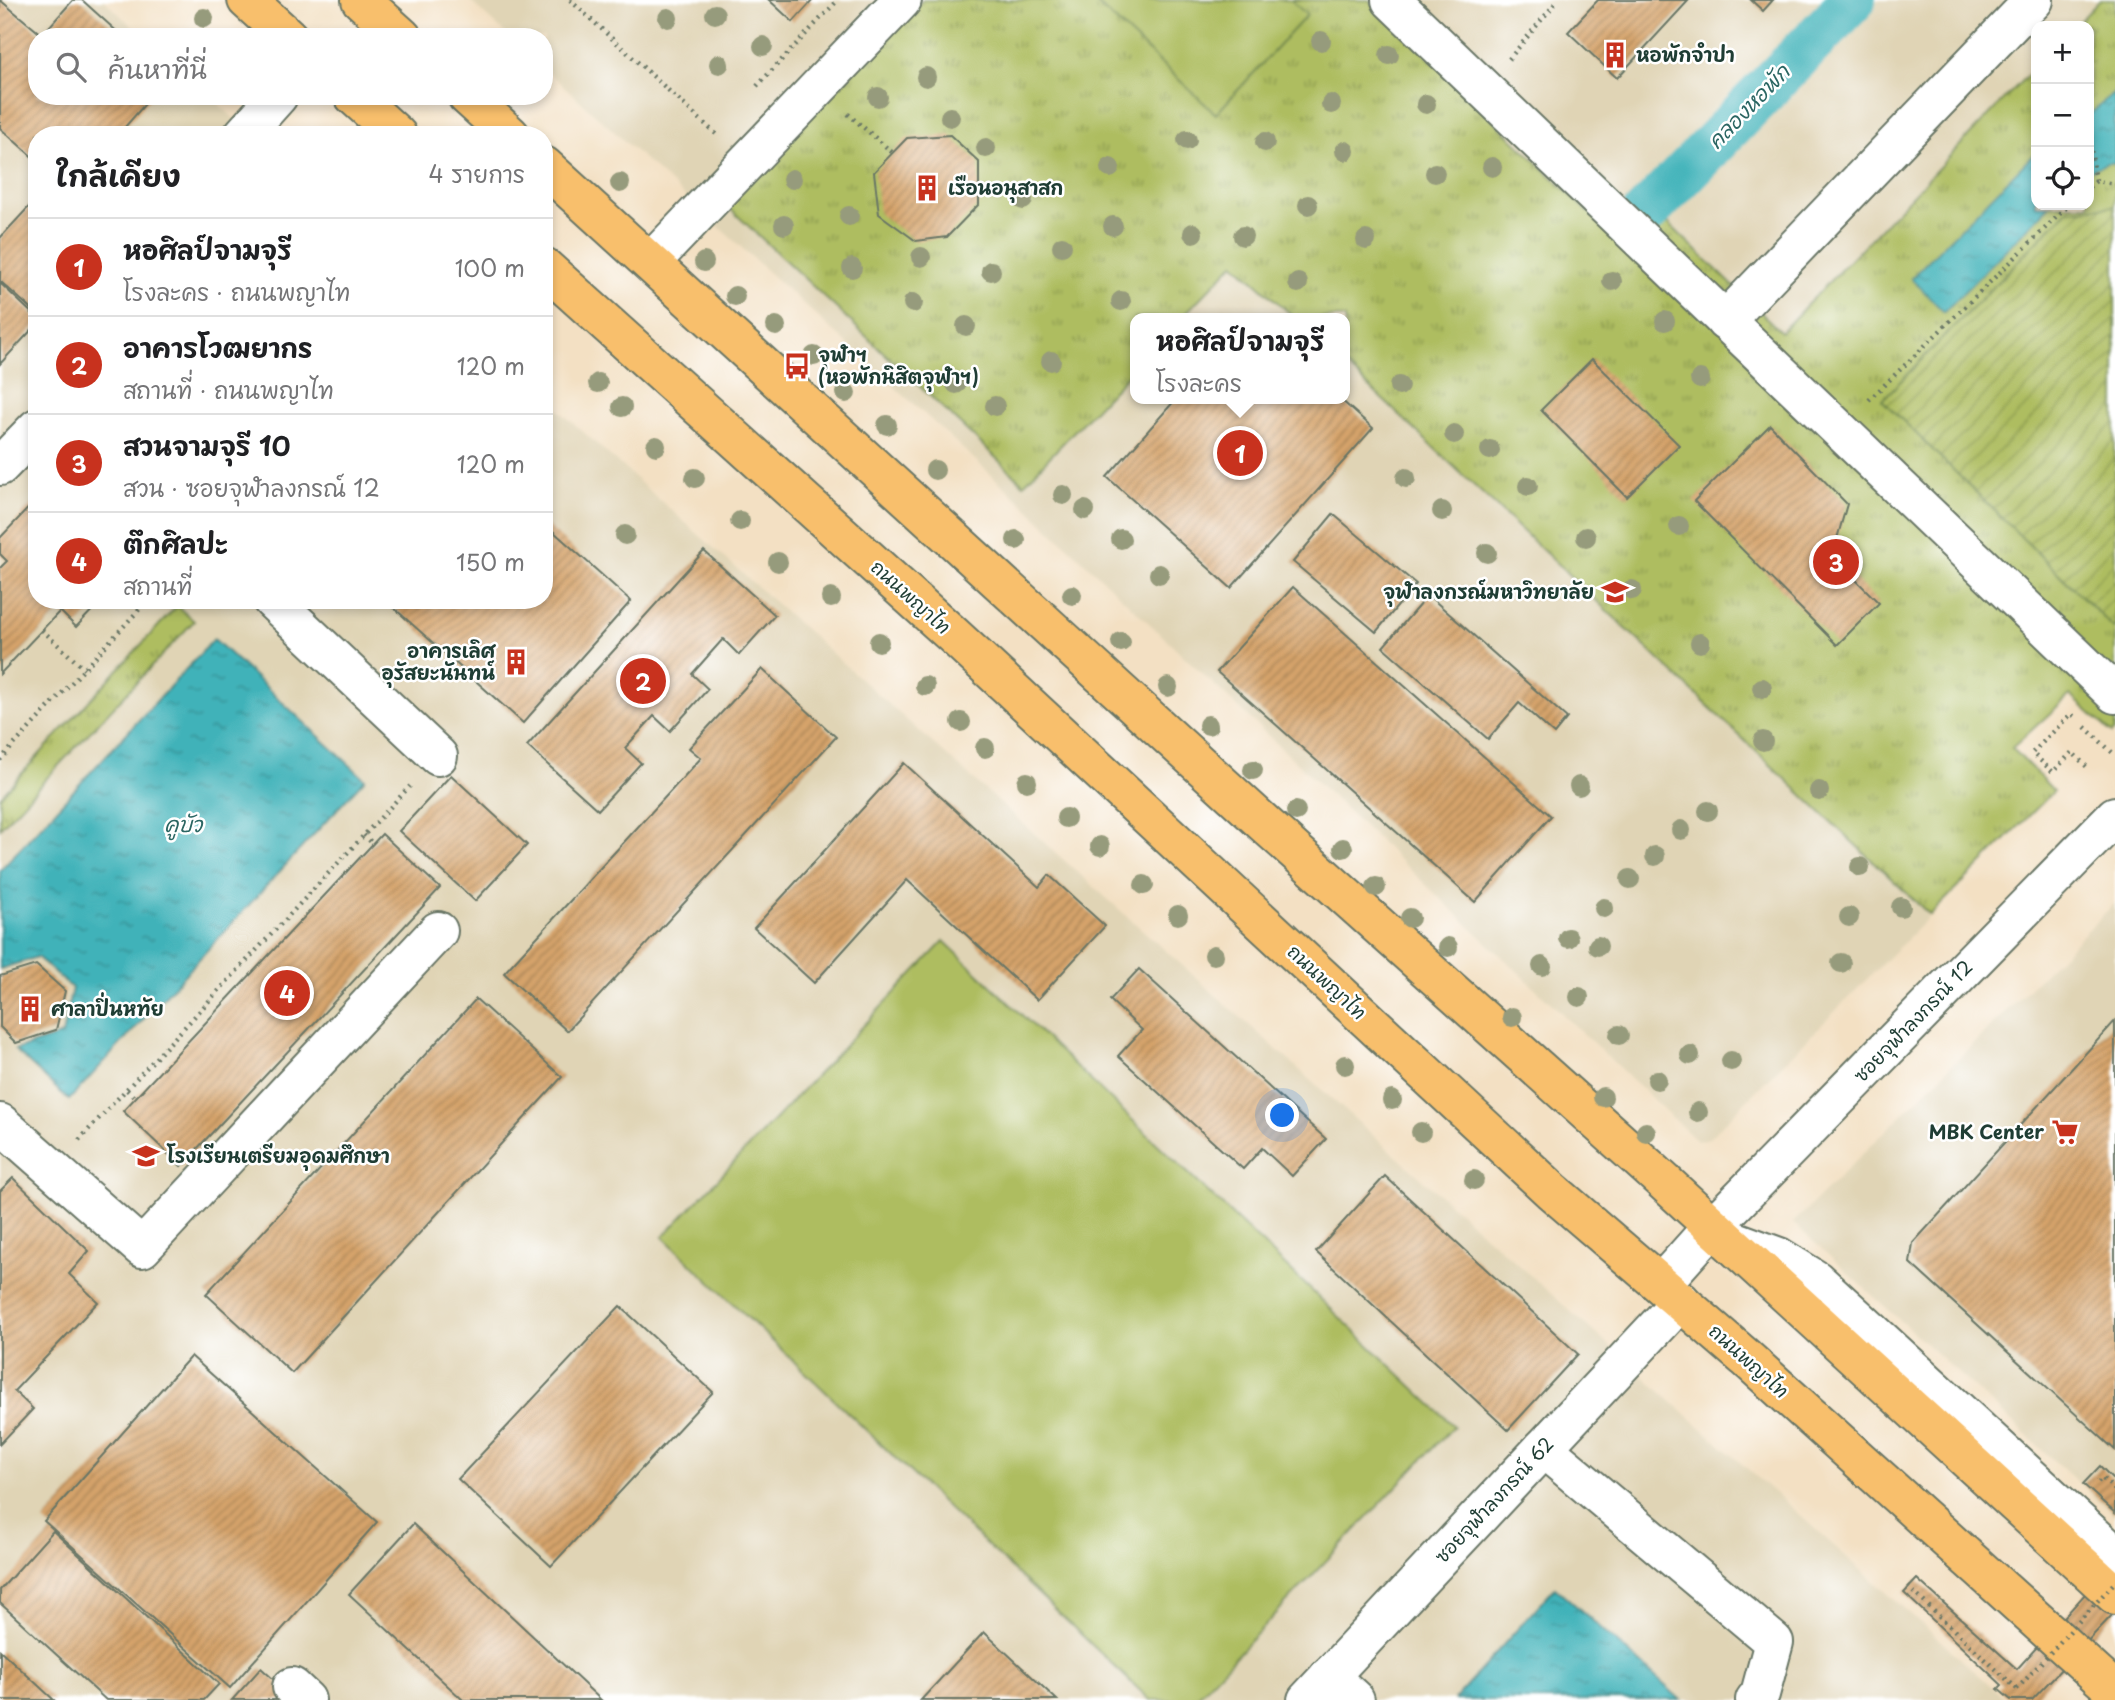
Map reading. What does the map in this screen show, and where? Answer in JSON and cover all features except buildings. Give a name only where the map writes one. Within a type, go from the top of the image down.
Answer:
[{"type":"main road","points":[[247,0],[278,28]]},
{"type":"main road","points":[[361,0],[392,28]]},
{"type":"main road","points":[[362,105],[381,126]]},
{"type":"main road","points":[[477,105],[500,126]]},
{"type":"main road","points":[[553,174],[2115,1595]]},
{"type":"main road","name":"ถนนพญาไท","points":[[553,275],[953,635],[1552,1191],[1671,1292],[2115,1690]]},
{"type":"street","points":[[651,262],[749,163],[902,0]]},
{"type":"street","points":[[1391,0],[2115,694]]},
{"type":"street","points":[[1725,321],[2034,0]]},
{"type":"street","points":[[251,126],[270,105]]},
{"type":"street","points":[[0,466],[28,437]]},
{"type":"street","points":[[282,609],[438,756]]},
{"type":"street","name":"ซอยจุฬาลงกรณ์ 12","points":[[1671,1292],[1716,1231],[2115,816]]},
{"type":"street","points":[[0,1123],[142,1248],[438,931]]},
{"type":"street","points":[[1716,1231],[1779,1257],[1816,1280],[2115,1555]]},
{"type":"street","name":"ซอยจุฬาลงกรณ์ 62","points":[[1330,1692],[1500,1480],[1543,1448],[1671,1292]]},
{"type":"street","points":[[1543,1448],[1774,1642],[1760,1694],[1755,1700]]},
{"type":"path","points":[[570,0],[749,163]]},
{"type":"path","points":[[750,94],[838,0]]},
{"type":"path","points":[[1484,90],[1558,0]]},
{"type":"path","points":[[714,132],[723,122]]},
{"type":"path","points":[[2091,147],[2096,181],[2115,184]]},
{"type":"path","points":[[1839,430],[2064,210]]},
{"type":"path","points":[[0,760],[140,609]]},
{"type":"path","points":[[41,630],[84,669]]},
{"type":"path","points":[[2087,767],[2072,752],[2053,772],[2032,753],[2071,714],[2115,755]]},
{"type":"path","points":[[52,1169],[438,756]]},
{"type":"path","points":[[364,835],[373,844]]},
{"type":"path","points":[[127,1090],[135,1098]]},
{"type":"path","points":[[1908,1587],[2017,1689],[2115,1582]]},
{"type":"shaded area","points":[[0,0],[104,0],[134,28],[28,28],[28,105],[220,105],[242,126],[28,126],[28,609],[553,609],[553,405],[2007,1700],[0,1700]]},
{"type":"shaded area","name":"จุฬาลงกรณ์มหาวิทยาลัย","points":[[469,0],[2115,0],[2115,730],[2112,733],[2070,695],[2012,748],[2054,791],[1709,1138],[1697,1141],[1007,489],[553,76],[553,28],[499,28]]},
{"type":"shaded area","points":[[2115,903],[2115,1516],[1793,1223]]},
{"type":"green space","points":[[923,0],[1369,0],[1603,226],[1636,192],[1781,332],[2031,71],[2031,210],[2094,210],[2094,21],[2080,21],[2100,0],[2115,0],[2115,730],[2112,733],[2070,695],[2012,748],[2054,791],[1930,915],[1350,369],[1350,313],[1289,313],[1234,263],[1186,313],[1130,313],[1130,372],[1024,484],[725,204]]},
{"type":"green space","points":[[1093,0],[1291,0],[1307,15],[1216,114]]},
{"type":"green space","points":[[2115,206],[2115,629],[1882,400],[2068,210],[2094,210],[2094,208]]},
{"type":"green space","points":[[174,609],[180,609],[194,621],[0,828],[0,797]]},
{"type":"green space","points":[[944,941],[1454,1426],[1194,1700],[1150,1700],[663,1237]]},
{"type":"water","points":[[2115,92],[2115,163],[2107,163],[2094,169],[2094,147],[2094,111]]},
{"type":"water","points":[[2031,157],[2031,210],[2045,210],[1944,312],[1911,278]]},
{"type":"water","name":"คูบัว","points":[[214,639],[365,779],[69,1100],[15,1050],[62,1035],[72,988],[37,957],[0,969],[0,870]]},
{"type":"water","points":[[1555,1587],[1681,1700],[1454,1700]]},
{"type":"waterway","name":"คลองหอพัก","points":[[1644,215],[1853,0]]},
{"type":"place","name":"หอพักจำปา","points":[[1615,55]]},
{"type":"place","name":"เรือนอนุสาสก","points":[[927,188]]},
{"type":"place","name":"จุฬาฯ (หอพักนิสิตจุฬาฯ)","points":[[797,366]]},
{"type":"place","name":"หอศิลป์จามจุรี","points":[[1240,453]]},
{"type":"place","name":"สวนจามจุรี 10","points":[[1836,562]]},
{"type":"place","name":"จุฬาลงกรณ์มหาวิทยาลัย","points":[[1615,592]]},
{"type":"place","name":"อาคารเลิศ อุรัสยะนันทน์","points":[[516,662]]},
{"type":"place","name":"อาคารโวฒยากร","points":[[643,681]]},
{"type":"place","name":"ตึกศิลปะ","points":[[287,993]]},
{"type":"place","name":"ศาลาปิ่นหทัย","points":[[30,1009]]},
{"type":"place","name":"MBK Center","points":[[2065,1132]]},
{"type":"place","name":"โรงเรียนเตรียมอุดมศึกษา","points":[[146,1156]]}]
